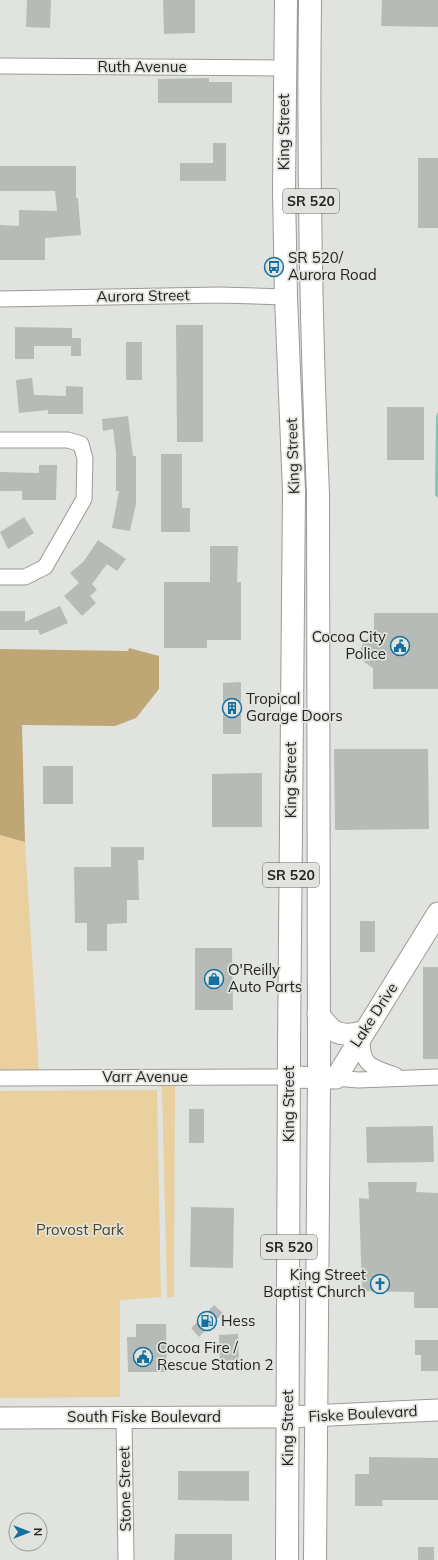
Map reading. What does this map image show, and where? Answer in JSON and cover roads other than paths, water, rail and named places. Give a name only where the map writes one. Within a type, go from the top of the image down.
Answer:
[{"type":"main road","name":"King Street","points":[[286,0],[284,190],[286,297],[294,506],[289,1077],[287,1560]]},
{"type":"main road","points":[[300,0],[301,83],[309,87]]},
{"type":"main road","name":"King Street","points":[[310,0],[309,87],[314,402],[318,494],[318,1014],[327,1078],[316,1416],[315,1560]]},
{"type":"main road","points":[[286,297],[296,304],[300,314],[306,389],[314,402]]},
{"type":"main road","points":[[292,441],[303,454],[304,525],[317,555]]},
{"type":"street","name":"Ruth Avenue","points":[[0,66],[285,68]]},
{"type":"street","name":"Aurora Street","points":[[0,299],[218,295],[286,297]]},
{"type":"street","points":[[0,440],[68,440],[82,444],[85,459],[84,499],[45,568],[25,577],[0,577]]},
{"type":"street","name":"Lake Drive","points":[[327,1078],[362,1032],[438,913]]},
{"type":"street","points":[[318,1014],[329,1028],[336,1033],[346,1035],[362,1032],[362,1049],[365,1061],[372,1068],[404,1078]]},
{"type":"street","points":[[289,1077],[347,1080],[438,1077]]},
{"type":"street","name":"Varr Avenue","points":[[0,1078],[289,1077]]},
{"type":"street","name":"Fiske Boulevard","points":[[288,1417],[438,1410]]},
{"type":"street","name":"Stone Street","points":[[124,1417],[126,1560]]},
{"type":"street","name":"South Fiske Boulevard","points":[[0,1418],[288,1417]]},
{"type":"place","name":"SR 520/ Aurora Road","points":[[274,267]]},
{"type":"place","name":"Cocoa City Police","points":[[400,646]]},
{"type":"place","name":"Tropical Garage Doors","points":[[232,708]]},
{"type":"place","name":"O'Reilly Auto Parts","points":[[214,979]]},
{"type":"place","name":"King Street Baptist Church","points":[[380,1284]]},
{"type":"place","name":"Hess","points":[[207,1321]]},
{"type":"place","name":"Cocoa Fire / Rescue Station 2","points":[[143,1357]]},
{"type":"park label","name":"Provost Park","points":[[80,1230]]}]
